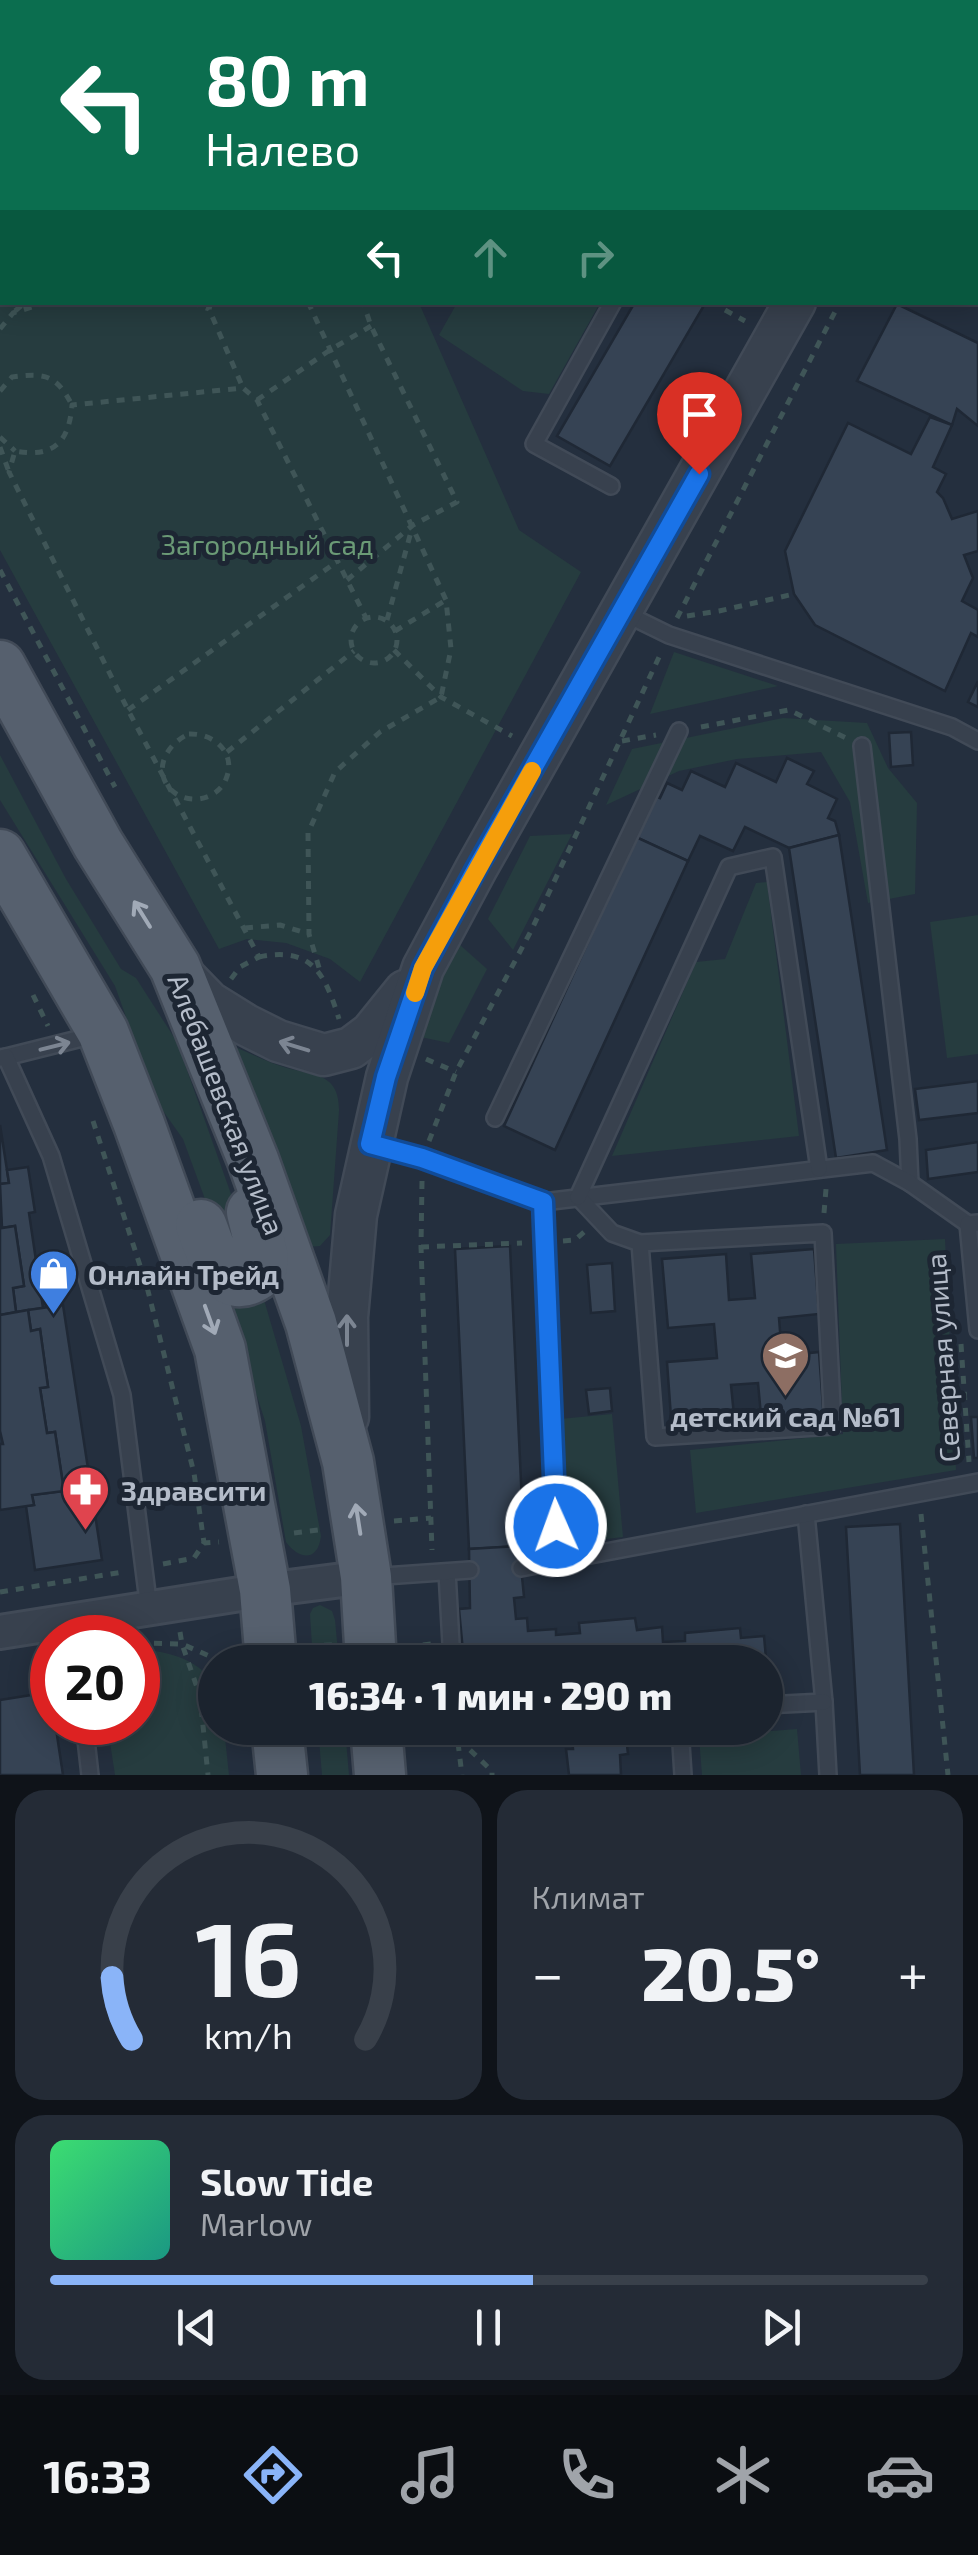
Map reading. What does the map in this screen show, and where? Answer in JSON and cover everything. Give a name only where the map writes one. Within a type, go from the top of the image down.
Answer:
[{"type":"main road","name":"Алебашевская улица","points":[[0,666],[98,844],[175,967],[252,1160],[271,1275],[311,1323],[348,1462],[360,1525],[370,1645]]},
{"type":"main road","points":[[0,736],[48,808],[98,844]]},
{"type":"main road","points":[[0,854],[80,1039],[140,1124],[171,1154],[219,1269],[228,1279],[240,1283],[271,1275]]},
{"type":"main road","points":[[140,1124],[220,1349],[256,1537],[270,1645]]},
{"type":"main road","points":[[279,1745],[282,1775]]},
{"type":"main road","points":[[377,1745],[380,1775]]},
{"type":"street","points":[[348,1462],[347,1316],[352,1253],[384,1040],[793,305]]},
{"type":"street","points":[[175,967],[209,1002],[278,1041],[324,1055],[384,1040]]},
{"type":"street","points":[[271,1275],[352,1253]]},
{"type":"street","points":[[127,1615],[163,1606],[366,1577]]},
{"type":"street","points":[[0,1632],[30,1631]]},
{"type":"lane","points":[[610,486],[534,444],[611,305]]},
{"type":"lane","points":[[622,612],[669,634],[952,727],[978,741]]},
{"type":"lane","points":[[495,1118],[678,731]]},
{"type":"lane","points":[[862,746],[910,1183]]},
{"type":"lane","points":[[578,1197],[729,867],[773,857],[822,1175]]},
{"type":"lane","points":[[80,1039],[3,1058],[51,1156],[122,1395],[144,1568],[163,1606]]},
{"type":"lane","points":[[370,1144],[422,1158],[543,1202],[822,1175],[873,1164],[973,1224],[978,1330]]},
{"type":"lane","points":[[578,1197],[612,1232],[640,1243],[823,1232],[832,1426],[655,1438],[640,1243]]},
{"type":"lane","points":[[543,1202],[556,1526]]},
{"type":"lane","points":[[521,1568],[978,1482]]},
{"type":"lane","points":[[806,1514],[828,1775]]},
{"type":"lane","points":[[366,1577],[470,1570]]},
{"type":"lane","points":[[447,1572],[451,1645]]},
{"type":"lane","points":[[783,1704],[824,1702]]},
{"type":"lane","points":[[87,1745],[90,1775]]},
{"type":"lane","points":[[681,1745],[684,1775]]},
{"type":"path","points":[[0,330],[23,305]]},
{"type":"path","points":[[0,316],[39,305]]},
{"type":"path","points":[[309,305],[446,600],[451,649],[440,697],[380,732],[335,772],[308,834],[308,934],[341,1026],[356,1018],[384,1040],[456,1072]]},
{"type":"path","points":[[347,580],[413,525],[457,502],[364,305]]},
{"type":"path","points":[[210,306],[243,388],[257,400],[366,618]]},
{"type":"path","points":[[725,310],[745,321]]},
{"type":"path","points":[[257,400],[371,326]]},
{"type":"path","points":[[0,391],[12,378],[40,373],[62,386],[72,405],[70,428],[57,446],[34,455],[14,451],[0,437]]},
{"type":"path","points":[[72,405],[243,388]]},
{"type":"path","points":[[0,447],[166,785],[259,957]]},
{"type":"path","points":[[9,472],[14,451]]},
{"type":"path","points":[[386,620],[413,525]]},
{"type":"path","points":[[128,710],[338,561]]},
{"type":"path","points":[[0,570],[121,798]]},
{"type":"path","points":[[678,615],[719,611],[794,594]]},
{"type":"path","points":[[395,631],[446,600]]},
{"type":"path","points":[[366,618],[386,620],[395,631],[394,650],[378,662],[364,660],[354,651],[352,635],[359,622],[366,618]]},
{"type":"path","points":[[394,650],[440,697],[515,738]]},
{"type":"path","points":[[226,753],[354,651]]},
{"type":"path","points":[[622,742],[789,710],[862,746]]},
{"type":"path","points":[[200,734],[211,737],[226,753],[228,774],[224,784],[208,797],[188,798],[166,785],[165,756],[178,739],[200,734]]},
{"type":"path","points":[[245,928],[280,925],[308,934]]},
{"type":"path","points":[[228,984],[240,968],[276,953],[305,960],[320,971]]},
{"type":"path","points":[[26,981],[80,1039]]},
{"type":"path","points":[[0,1592],[194,1558],[204,1543],[194,1473],[147,1287],[89,1110]]},
{"type":"path","points":[[822,1175],[823,1232]]},
{"type":"path","name":"Северная улица","points":[[948,1775],[919,1493],[970,1479],[961,1344]]},
{"type":"path","points":[[204,1543],[431,1518]]},
{"type":"path","points":[[173,1562],[163,1606],[182,1644],[200,1696],[208,1775]]},
{"type":"path","points":[[459,1745],[462,1775]]},
{"type":"path","points":[[464,1745],[492,1770],[492,1775]]},
{"type":"green space","name":"Загородный сад","points":[[0,305],[420,305],[519,530],[581,572],[360,982],[330,959],[286,943],[247,939],[219,949],[0,550]]},
{"type":"green space","points":[[455,305],[599,305],[549,394],[523,391],[439,335]]},
{"type":"green space","points":[[674,652],[778,686],[650,714]]},
{"type":"green space","points":[[783,718],[867,723],[888,768],[917,803],[915,894],[868,903],[850,802],[821,752],[737,759],[679,771],[606,805],[632,749]]},
{"type":"green space","points":[[0,755],[66,879],[121,969],[136,978],[177,1042],[253,1256],[228,1262],[183,1139],[156,1101],[115,986],[0,800]]},
{"type":"green space","points":[[572,834],[513,950],[488,919],[530,836]]},
{"type":"green space","points":[[767,882],[799,1136],[612,1156],[696,962],[725,959],[756,883]]},
{"type":"green space","points":[[978,915],[978,1054],[947,1058],[930,922]]},
{"type":"green space","points":[[460,945],[487,969],[449,1043],[411,1035]]},
{"type":"green space","points":[[235,1047],[321,1077],[334,1088],[339,1111],[330,1235],[320,1246],[308,1247],[278,1154]]},
{"type":"green space","points":[[945,1239],[956,1470],[696,1513],[690,1450],[843,1434],[836,1244]]},
{"type":"green space","points":[[221,1285],[262,1293],[301,1426],[321,1536],[312,1554],[302,1555],[286,1542],[265,1421]]},
{"type":"green space","points":[[612,1414],[623,1537],[567,1544],[560,1419]]},
{"type":"green space","points":[[320,1605],[332,1611],[337,1645],[312,1645],[313,1608]]},
{"type":"green space","points":[[160,1652],[192,1663],[198,1668],[198,1745],[226,1745],[229,1775],[115,1775],[110,1745],[160,1745]]},
{"type":"green space","points":[[797,1729],[801,1775],[702,1775],[700,1745],[783,1745],[783,1730]]},
{"type":"green space","points":[[319,1745],[346,1745],[349,1775],[322,1775]]},
{"type":"building","points":[[633,305],[704,305],[610,466],[557,436]]},
{"type":"building","points":[[899,305],[978,343],[978,426],[957,409],[952,425],[857,381]]},
{"type":"building","points":[[930,417],[952,425],[933,467],[946,474],[937,492],[952,519],[978,511],[978,551],[964,555],[973,578],[962,601],[978,610],[978,637],[971,633],[945,691],[815,625],[794,594],[785,551],[848,423],[911,454]]},
{"type":"building","points":[[978,681],[978,707],[968,702]]},
{"type":"building","points":[[911,732],[913,765],[891,767],[889,733]]},
{"type":"building","points":[[787,758],[814,771],[807,784],[837,799],[828,818],[835,821],[839,835],[789,848],[745,827],[733,851],[700,836],[688,861],[633,836],[653,795],[660,798],[667,783],[682,790],[691,771],[725,787],[736,763],[776,782]]},
{"type":"building","points":[[839,835],[887,1150],[836,1158],[789,848]]},
{"type":"building","points":[[636,837],[688,861],[555,1150],[504,1126]]},
{"type":"building","points":[[978,1081],[978,1113],[919,1120],[915,1089]]},
{"type":"building","points":[[0,1125],[9,1183],[0,1184]]},
{"type":"building","points":[[978,1142],[978,1172],[928,1179],[926,1150]]},
{"type":"building","points":[[28,1167],[35,1212],[29,1213],[43,1308],[16,1312],[13,1288],[24,1286],[15,1226],[2,1228],[0,1184],[9,1183],[7,1170]]},
{"type":"building","points":[[0,1211],[2,1228],[15,1226],[24,1286],[13,1288],[16,1312],[0,1315]]},
{"type":"building","points":[[510,1246],[524,1546],[469,1549],[455,1249]]},
{"type":"building","points":[[814,1249],[819,1314],[779,1318],[782,1356],[819,1352],[824,1421],[762,1426],[758,1383],[731,1385],[735,1426],[672,1431],[667,1362],[717,1358],[714,1324],[668,1328],[662,1259],[726,1254],[729,1300],[755,1298],[751,1254]]},
{"type":"building","points":[[612,1263],[615,1311],[591,1313],[587,1265]]},
{"type":"building","points":[[63,1305],[102,1560],[35,1570],[26,1506],[34,1505],[32,1495],[64,1491],[55,1432],[47,1433],[40,1388],[48,1387],[40,1329],[31,1331],[28,1310]]},
{"type":"building","points":[[28,1310],[31,1331],[40,1329],[48,1387],[40,1388],[47,1433],[55,1432],[64,1491],[32,1495],[34,1505],[0,1510],[0,1315]]},
{"type":"building","points":[[610,1388],[612,1411],[589,1414],[586,1390]]},
{"type":"building","points":[[971,1417],[978,1417],[978,1458],[974,1458]]},
{"type":"building","points":[[900,1524],[914,1775],[860,1775],[846,1527]]},
{"type":"building","points":[[519,1546],[524,1597],[514,1598],[516,1619],[527,1618],[528,1631],[556,1629],[556,1635],[580,1633],[579,1623],[635,1618],[637,1630],[662,1627],[663,1642],[685,1641],[685,1633],[740,1628],[741,1638],[764,1636],[765,1645],[462,1645],[459,1609],[470,1608],[469,1549]]},
{"type":"building","points":[[30,1695],[30,1745],[58,1745],[63,1775],[0,1775],[0,1700]]},
{"type":"building","points":[[573,1745],[627,1745],[628,1754],[620,1755],[621,1775],[569,1775],[566,1749],[573,1749]]},
{"type":"slow traffic","points":[[415,993],[423,968],[532,771]]},
{"type":"place","name":"Онлайн Трейд","points":[[53,1316]]},
{"type":"place","name":"детский сад №61","points":[[786,1398]]},
{"type":"place","name":"Здравсити","points":[[86,1532]]},
{"type":"route","points":[[556,1526],[543,1202],[422,1158],[370,1144],[386,1077],[423,968],[699,474]]}]
